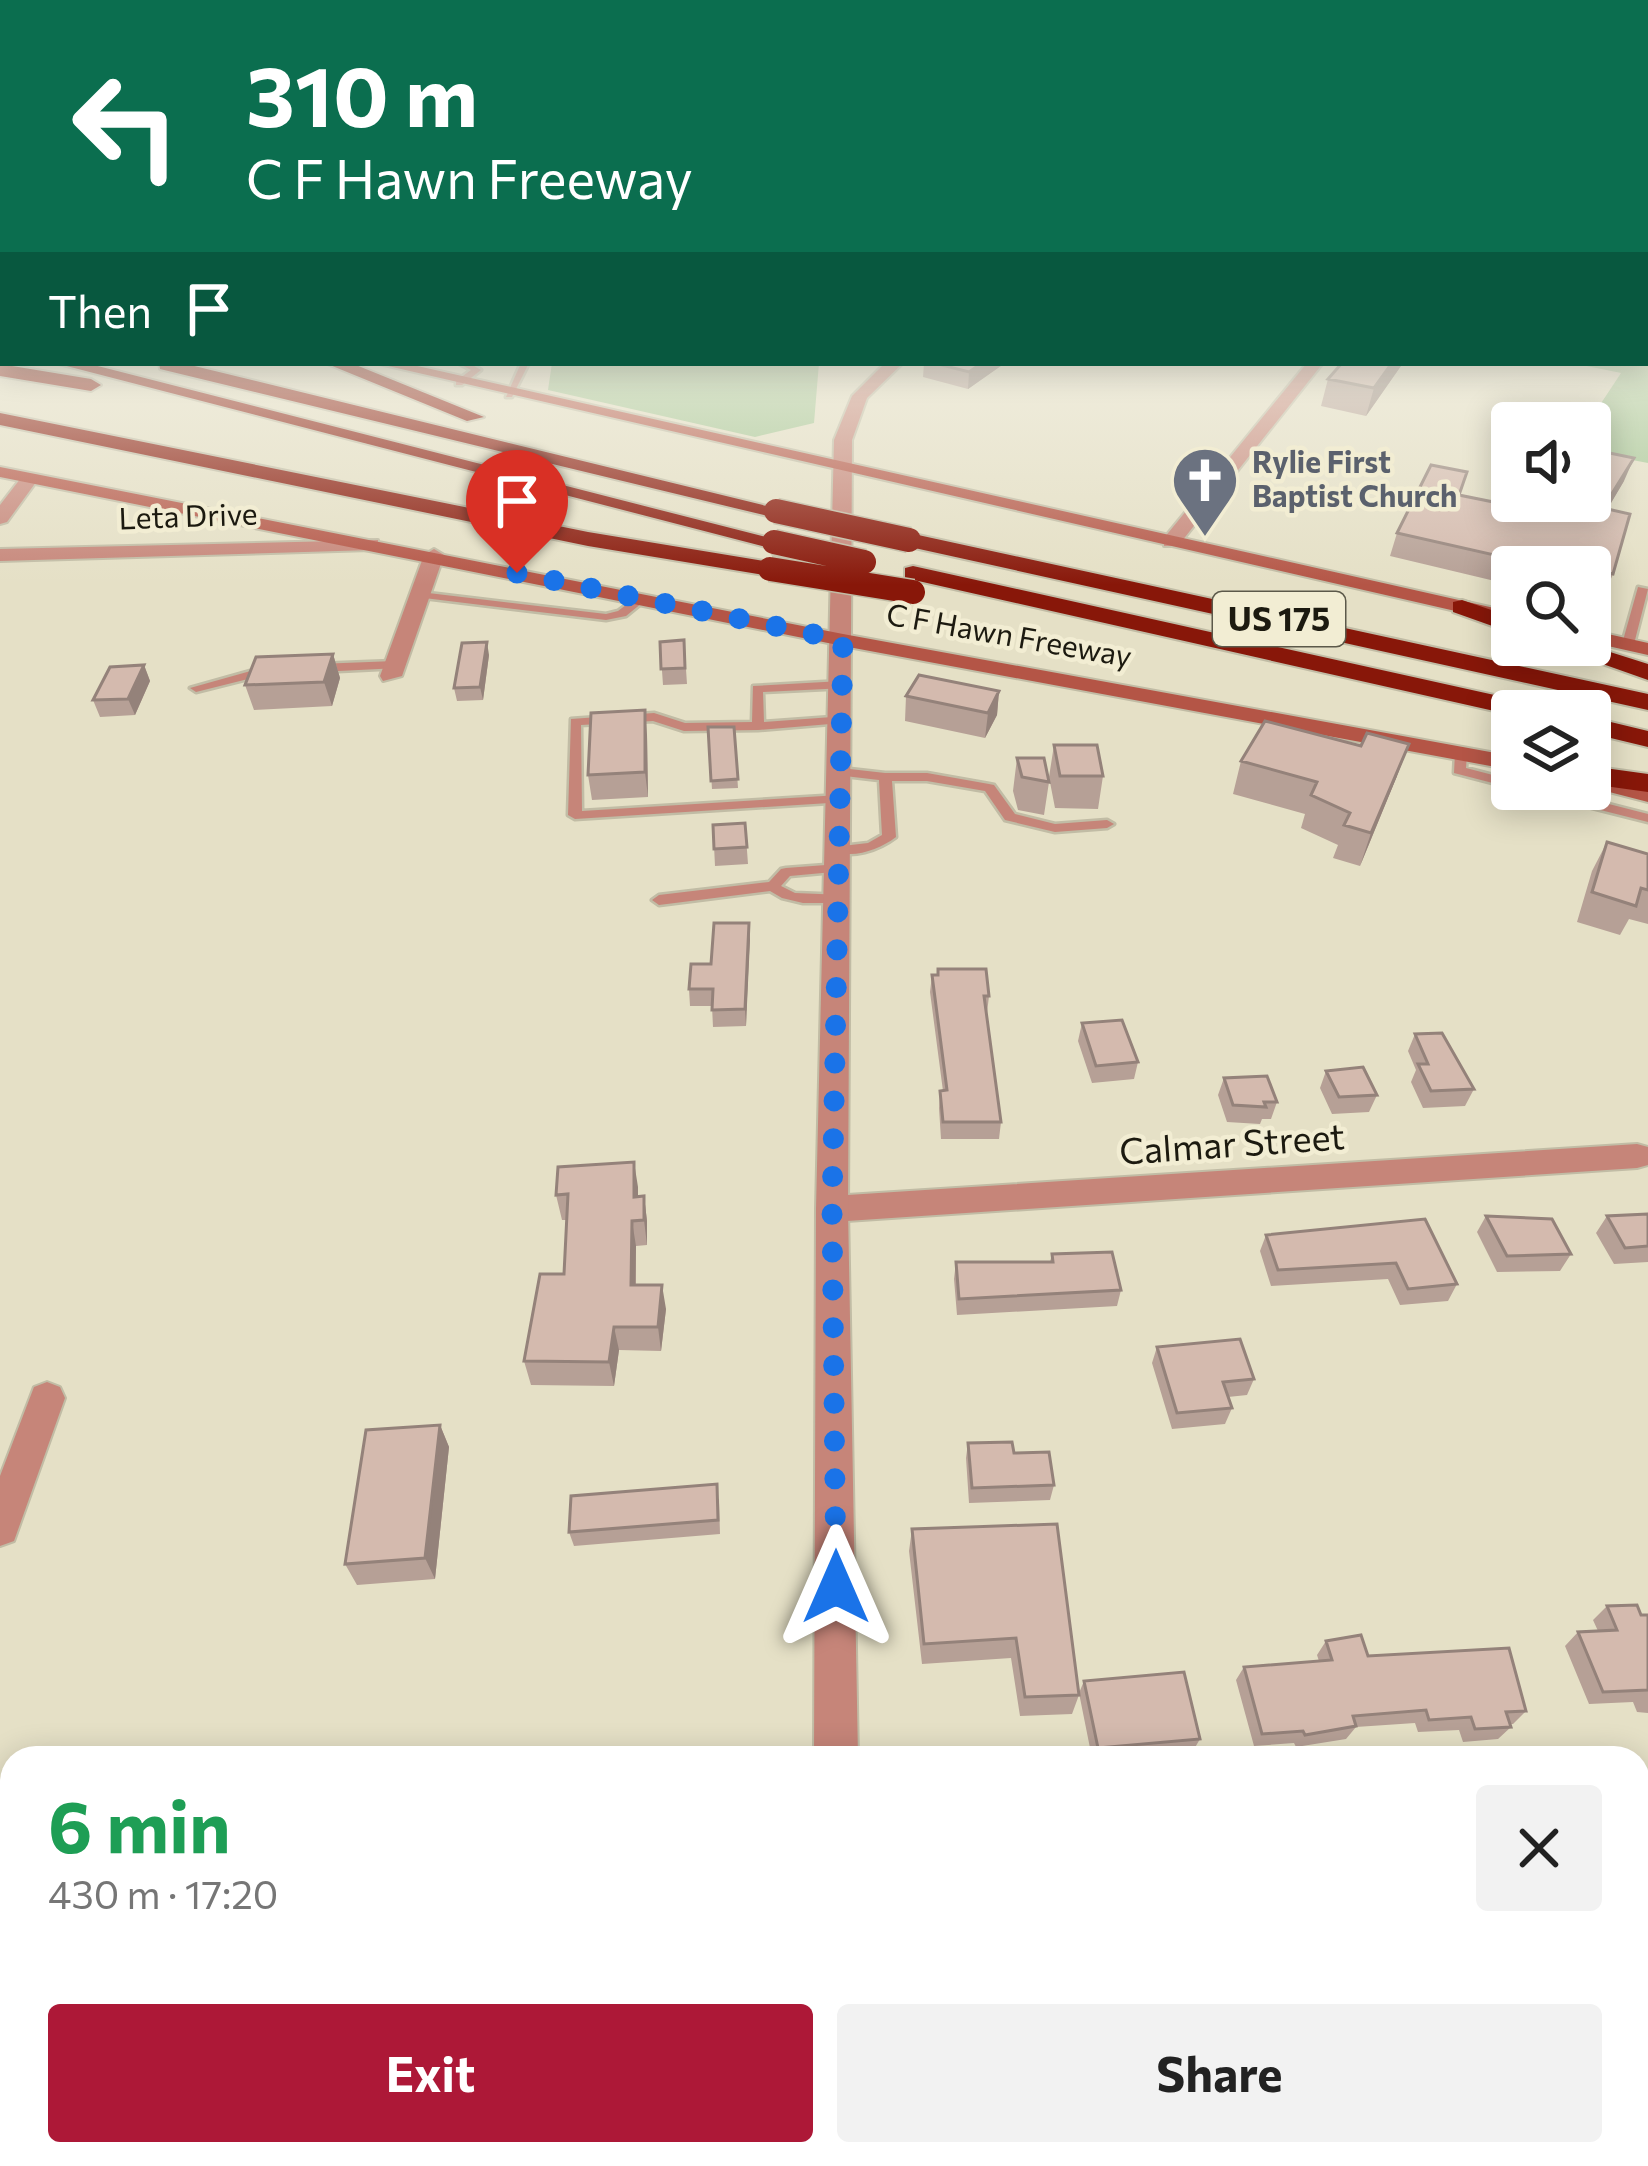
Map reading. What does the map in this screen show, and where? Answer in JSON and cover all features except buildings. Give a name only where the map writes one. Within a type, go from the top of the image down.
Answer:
[{"type":"highway","points":[[63,383],[436,461]]},
{"type":"highway","name":"C F Hawn Freeway","points":[[140,383],[436,461],[774,542],[913,582]]},
{"type":"highway","name":"C F Hawn Freeway","points":[[242,383],[776,511],[1648,702]]},
{"type":"highway","points":[[260,383],[321,402]]},
{"type":"highway","points":[[380,383],[776,511]]},
{"type":"highway","points":[[0,419],[589,539],[770,569],[913,582]]},
{"type":"highway","name":"US 175","points":[[913,582],[1491,702]]},
{"type":"highway","points":[[1462,607],[1491,616]]},
{"type":"highway","points":[[1611,660],[1648,672]]},
{"type":"highway","points":[[1611,730],[1648,739]]},
{"type":"highway","points":[[1611,780],[1648,783]]},
{"type":"main road","points":[[482,383],[509,395],[1462,607]]},
{"type":"main road","name":"C F Hawn Freeway","points":[[0,472],[843,640],[1491,759]]},
{"type":"main road","points":[[1611,784],[1648,795]]},
{"type":"street","points":[[836,1746],[832,1209],[842,466],[848,411],[871,383]]},
{"type":"street","points":[[1171,542],[1299,383]]},
{"type":"street","points":[[0,518],[30,478]]},
{"type":"street","name":"Leta Drive","points":[[0,555],[377,544]]},
{"type":"street","points":[[393,670],[434,555]]},
{"type":"street","name":"Calmar Street","points":[[832,1209],[1637,1156]]},
{"type":"street","points":[[0,1528],[47,1398]]},
{"type":"lane","points":[[509,395],[515,383]]},
{"type":"lane","points":[[1638,646],[1642,589]]},
{"type":"lane","points":[[420,595],[606,617],[622,614],[641,598]]},
{"type":"lane","points":[[308,668],[393,670]]},
{"type":"lane","points":[[196,688],[286,669]]},
{"type":"lane","points":[[758,726],[757,689],[842,685]]},
{"type":"lane","points":[[842,719],[684,727],[654,716],[575,722],[575,815],[885,777],[927,777],[988,788],[1010,818],[1055,827],[1107,824]]},
{"type":"lane","points":[[1461,753],[1459,770],[1491,778]]},
{"type":"lane","points":[[773,886],[781,894],[800,898],[889,837],[885,777]]},
{"type":"lane","points":[[1611,809],[1648,818]]},
{"type":"lane","points":[[659,900],[773,886],[786,872],[839,872]]},
{"type":"green space","points":[[549,383],[817,383],[814,423],[755,437],[548,390]]},
{"type":"green space","points":[[1614,383],[1648,383],[1648,463],[1611,456],[1611,402],[1602,402]]},
{"type":"place","name":"Rylie First Baptist Church","points":[[1205,539]]},
{"type":"route","points":[[517,573],[843,640],[832,1209],[836,1587]]}]
